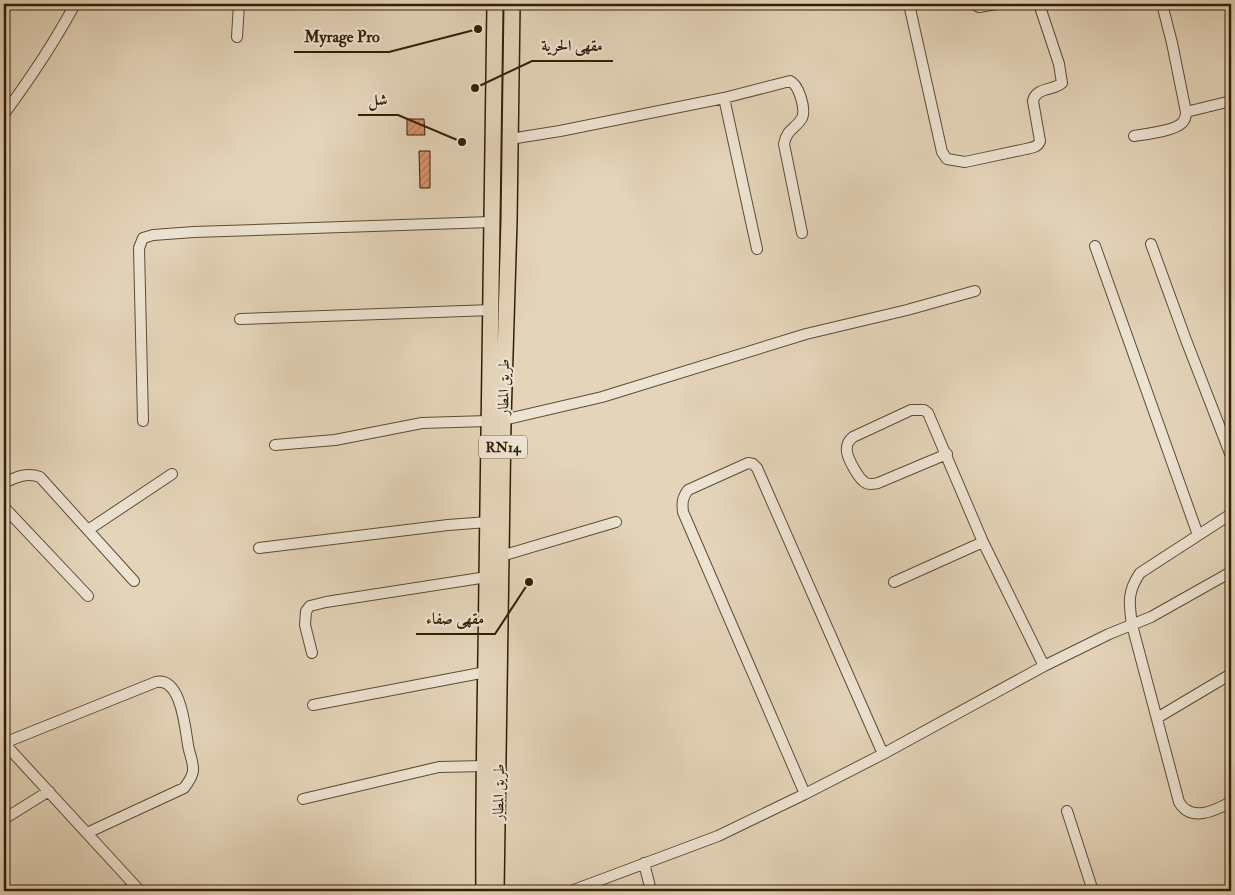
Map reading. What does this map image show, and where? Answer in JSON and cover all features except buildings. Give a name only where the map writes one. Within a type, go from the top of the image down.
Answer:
[{"type":"main road","name":"طريق المطار","points":[[495,4],[491,222],[492,310],[501,556],[496,891]]},
{"type":"main road","name":"طريق المطار","points":[[484,891],[488,522],[496,420],[510,139],[512,4]]},
{"type":"street","points":[[4,114],[35,72],[58,36],[75,4]]},
{"type":"street","points":[[237,37],[239,4]]},
{"type":"street","points":[[909,4],[942,152],[947,159],[965,162],[1026,149],[1039,143],[1033,101],[1034,96],[1038,92],[1059,86],[1062,83],[1059,64],[1039,4]]},
{"type":"street","points":[[974,4],[979,7],[997,4]]},
{"type":"street","points":[[1134,136],[1168,129],[1182,124],[1186,118],[1172,43],[1162,4]]},
{"type":"street","points":[[510,139],[560,131],[724,98],[790,81],[794,82],[798,88],[803,115],[785,136],[784,144],[802,233]]},
{"type":"street","points":[[724,98],[757,249]]},
{"type":"street","points":[[1186,112],[1231,101]]},
{"type":"street","points":[[143,422],[139,248],[144,238],[153,235],[194,232],[491,222]]},
{"type":"street","points":[[1151,244],[1231,456]]},
{"type":"street","points":[[1095,246],[1198,535]]},
{"type":"street","points":[[275,445],[335,440],[422,423],[496,420],[602,397],[806,334],[907,310],[975,290]]},
{"type":"street","points":[[240,319],[492,310]]},
{"type":"street","points":[[946,454],[872,484],[863,481],[859,477],[846,453],[848,441],[852,437],[911,410],[924,410],[931,417],[983,542],[1044,666]]},
{"type":"street","points":[[805,794],[683,512],[683,496],[688,490],[748,463],[753,464],[757,468],[797,563],[883,754]]},
{"type":"street","points":[[4,483],[12,478],[27,474],[40,477],[134,581]]},
{"type":"street","points":[[88,530],[172,474]]},
{"type":"street","points":[[4,506],[88,596]]},
{"type":"street","points":[[1231,514],[1140,572],[1132,584],[1129,600],[1132,626],[1182,806],[1190,812],[1198,814],[1213,811],[1231,802]]},
{"type":"street","points":[[259,548],[448,525],[488,522]]},
{"type":"street","points":[[501,556],[616,522]]},
{"type":"street","points":[[894,582],[983,542]]},
{"type":"street","points":[[571,891],[718,836],[805,794],[883,754],[1044,666],[1182,601],[1231,572]]},
{"type":"street","points":[[312,653],[305,625],[306,611],[310,606],[363,595],[488,578]]},
{"type":"street","points":[[313,705],[420,683],[486,672]]},
{"type":"street","points":[[1157,718],[1231,674]]},
{"type":"street","points":[[87,833],[184,788],[189,783],[193,766],[187,744],[186,725],[175,691],[166,682],[156,682],[4,743],[87,833],[133,889]]},
{"type":"street","points":[[303,799],[440,767],[485,766]]},
{"type":"street","points":[[4,819],[49,791]]},
{"type":"street","points":[[1067,811],[1093,891]]},
{"type":"street","points":[[644,863],[652,891]]},
{"type":"place","name":"Myrage Pro","points":[[478,29]]},
{"type":"place","name":"مقهى الحرية","points":[[475,88]]},
{"type":"place","name":"شل","points":[[462,142]]},
{"type":"place","name":"مقهى صفاء","points":[[529,582]]}]
